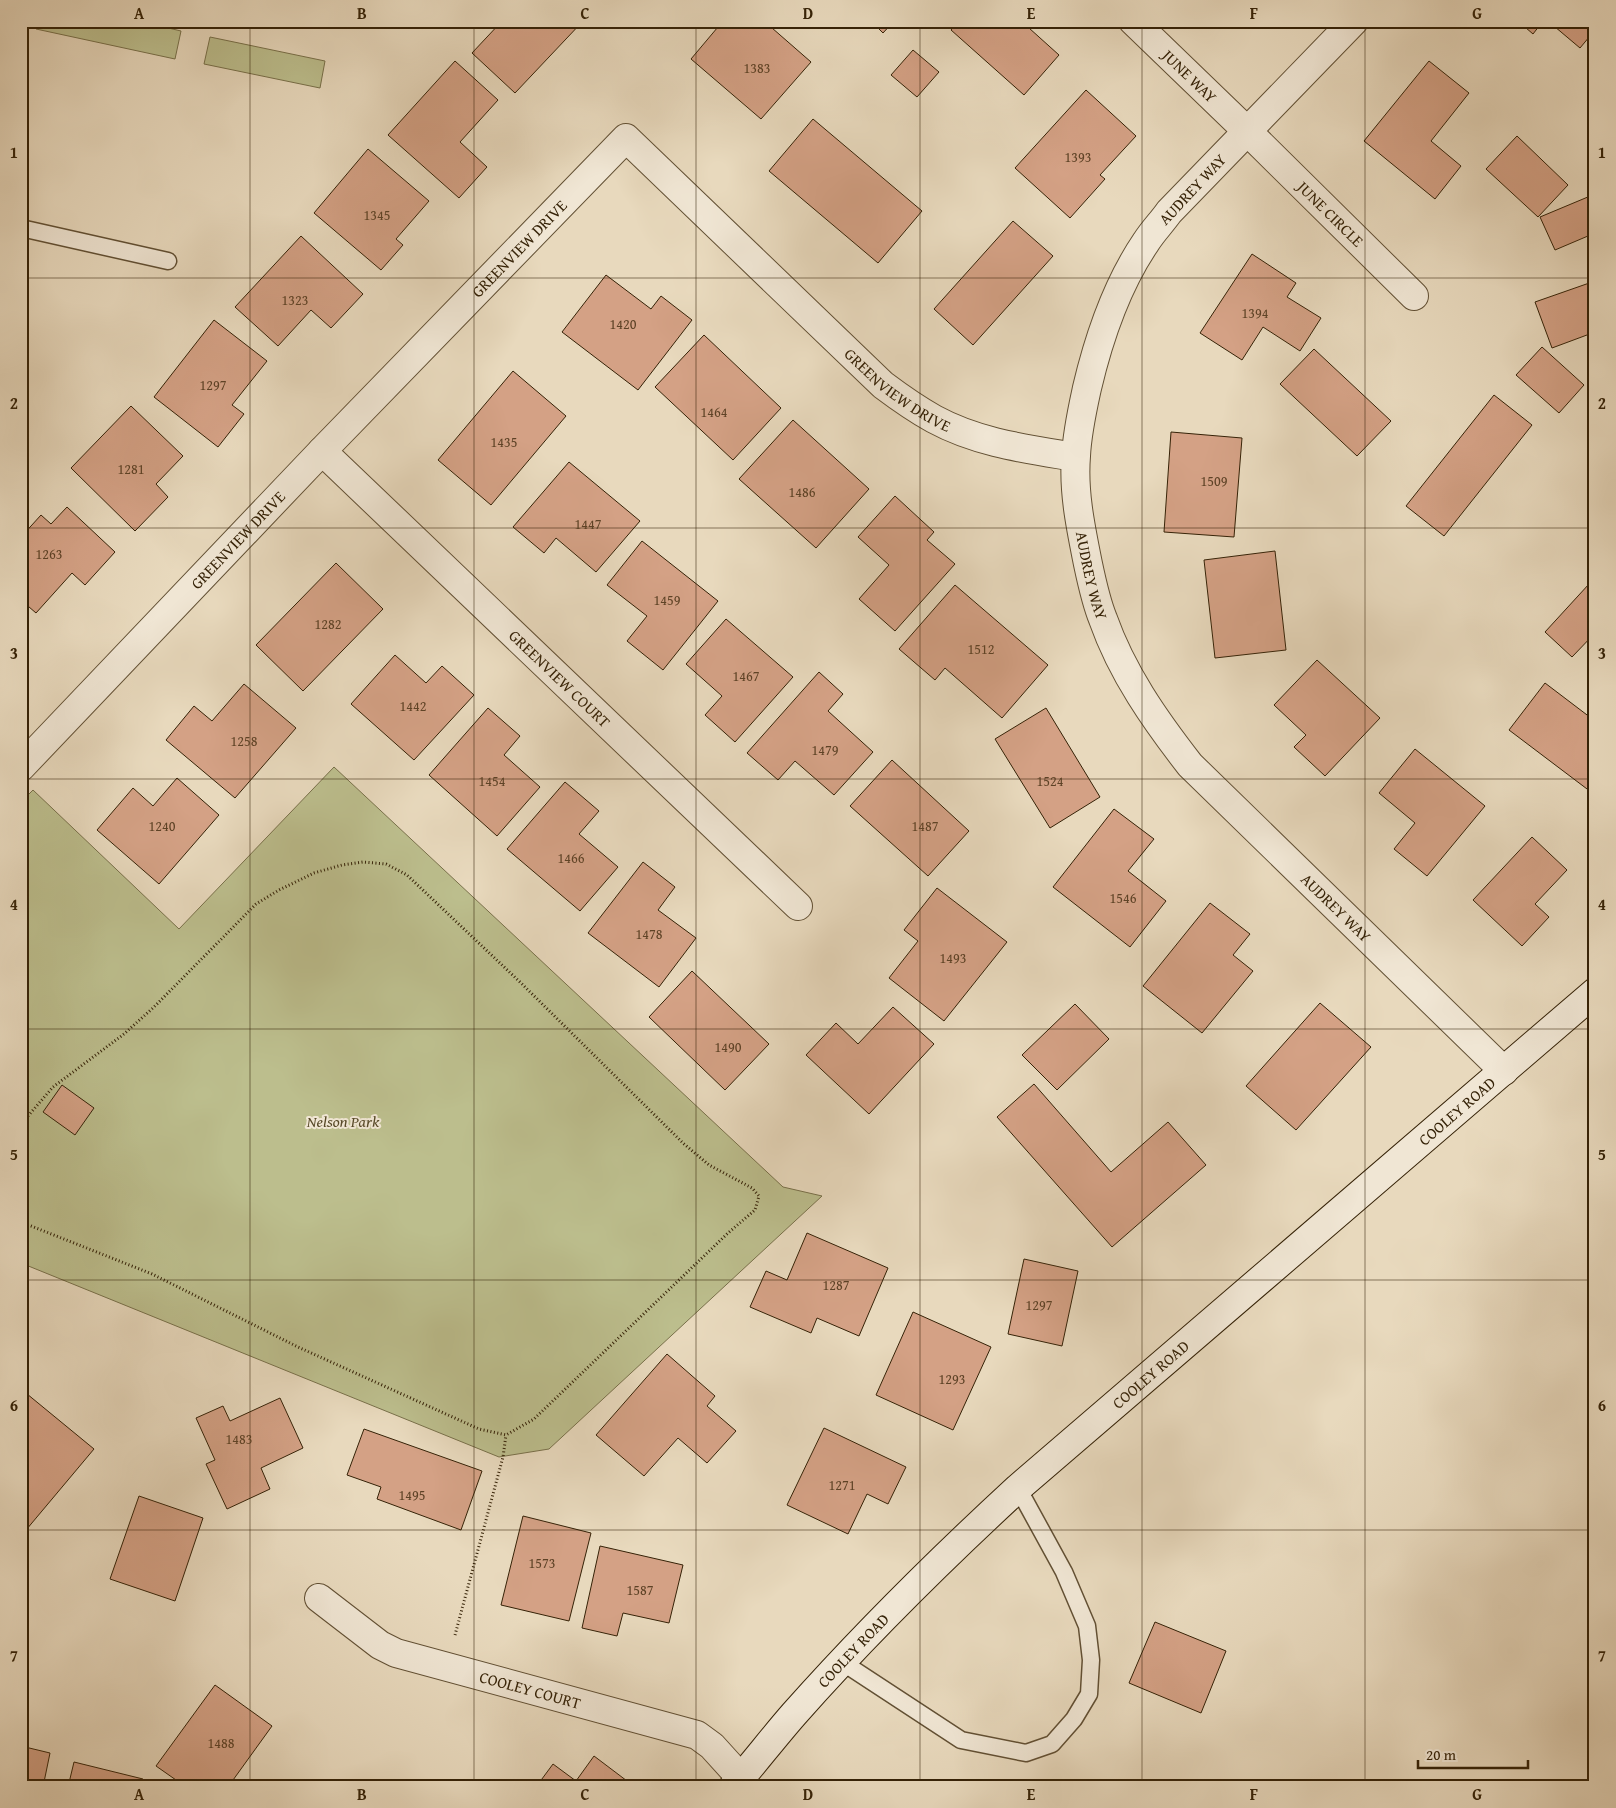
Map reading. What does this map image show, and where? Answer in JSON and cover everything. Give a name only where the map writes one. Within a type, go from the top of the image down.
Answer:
[{"type":"street","name":"JUNE WAY","points":[[1132,21],[1247,131]]},
{"type":"street","name":"AUDREY WAY","points":[[1354,21],[1169,212],[1146,241],[1132,264],[1102,330],[1079,424],[1076,457],[1077,499],[1084,544],[1102,619],[1116,651],[1140,695],[1164,731],[1190,765],[1504,1071]]},
{"type":"street","name":"JUNE CIRCLE","points":[[1247,131],[1414,296]]},
{"type":"street","name":"GREENVIEW DRIVE","points":[[21,767],[322,450],[626,138],[883,384],[907,404],[935,420],[972,436],[1007,445],[1076,457]]},
{"type":"street","name":"GREENVIEW COURT","points":[[322,450],[798,906]]},
{"type":"street","name":"COOLEY ROAD","points":[[737,1782],[794,1714],[842,1662],[933,1567],[1018,1488],[1595,992]]},
{"type":"street","name":"COOLEY COURT","points":[[319,1598],[380,1646],[396,1653],[697,1736],[712,1746],[737,1782]]},
{"type":"lane","points":[[21,228],[168,261]]},
{"type":"lane","points":[[842,1662],[961,1740],[1026,1753],[1052,1744],[1074,1719],[1088,1694],[1091,1660],[1087,1626],[1064,1572],[1018,1488]]},
{"type":"path","points":[[21,1124],[52,1087],[124,1034],[154,1007],[256,904],[279,890],[314,873],[342,865],[363,862],[386,864],[407,875],[521,983],[684,1144],[709,1165],[752,1188],[759,1196],[755,1210],[728,1233],[534,1419],[506,1435],[479,1429],[298,1347],[152,1274],[21,1222]]},
{"type":"path","points":[[447,1667],[503,1457],[506,1435]]},
{"type":"green space","points":[[37,21],[139,21],[181,31],[175,59],[36,29]]},
{"type":"green space","points":[[210,37],[325,61],[320,88],[204,64]]},
{"type":"green space","name":"Nelson Park","points":[[334,767],[783,1187],[822,1196],[549,1449],[499,1457],[21,1263],[21,802],[33,790],[179,929]]},
{"type":"building","points":[[502,21],[583,21],[515,93],[472,53]]},
{"type":"building","points":[[723,21],[764,21],[811,62],[761,119],[691,59]]},
{"type":"building","points":[[871,21],[894,21],[883,33]]},
{"type":"building","points":[[959,21],[1035,21],[1029,28],[1059,55],[1024,95],[951,30]]},
{"type":"building","points":[[1518,21],[1543,21],[1533,34]]},
{"type":"building","points":[[1548,21],[1595,21],[1595,30],[1580,48]]},
{"type":"building","points":[[913,50],[939,72],[917,97],[891,75]]},
{"type":"building","points":[[455,61],[498,100],[460,142],[487,167],[459,198],[388,135]]},
{"type":"building","points":[[1429,61],[1469,93],[1431,141],[1461,166],[1435,199],[1364,141]]},
{"type":"building","points":[[1086,90],[1136,136],[1100,175],[1105,179],[1070,218],[1015,168]]},
{"type":"building","points":[[813,119],[922,211],[878,263],[769,171]]},
{"type":"building","points":[[1517,136],[1568,185],[1538,217],[1486,169]]},
{"type":"building","points":[[368,149],[429,201],[396,239],[403,245],[381,270],[314,213]]},
{"type":"building","points":[[1595,194],[1595,233],[1555,250],[1540,217]]},
{"type":"building","points":[[1013,221],[1053,256],[973,345],[934,309]]},
{"type":"building","points":[[301,236],[363,294],[331,328],[311,310],[278,346],[235,307]]},
{"type":"building","points":[[1252,254],[1296,283],[1287,297],[1321,318],[1300,351],[1263,327],[1242,360],[1200,333]]},
{"type":"building","points":[[606,275],[651,309],[661,296],[692,320],[638,390],[562,332]]},
{"type":"building","points":[[1595,281],[1595,332],[1552,348],[1535,302]]},
{"type":"building","points":[[214,320],[267,361],[232,405],[244,414],[218,447],[154,397]]},
{"type":"building","points":[[704,335],[781,408],[733,460],[655,387]]},
{"type":"building","points":[[1542,347],[1584,385],[1559,413],[1516,375]]},
{"type":"building","points":[[1314,349],[1391,421],[1357,456],[1280,384]]},
{"type":"building","points":[[513,371],[566,416],[491,505],[438,460]]},
{"type":"building","points":[[1494,395],[1532,425],[1444,536],[1406,506]]},
{"type":"building","points":[[131,406],[183,456],[156,484],[168,497],[135,531],[71,468]]},
{"type":"building","points":[[793,420],[869,489],[816,548],[739,479]]},
{"type":"building","points":[[1171,432],[1242,438],[1234,537],[1164,532]]},
{"type":"building","points":[[569,462],[640,521],[596,572],[556,538],[544,553],[513,527]]},
{"type":"building","points":[[895,496],[934,532],[927,540],[955,564],[895,631],[859,599],[889,565],[858,537]]},
{"type":"building","points":[[67,507],[115,552],[85,585],[72,573],[36,613],[21,600],[21,537],[41,515],[51,524]]},
{"type":"building","points":[[642,541],[718,601],[663,670],[627,641],[647,616],[607,585]]},
{"type":"building","points":[[1275,551],[1286,650],[1215,658],[1204,560]]},
{"type":"building","points":[[336,563],[383,609],[303,691],[256,645]]},
{"type":"building","points":[[1589,584],[1595,590],[1595,633],[1572,657],[1545,632]]},
{"type":"building","points":[[955,585],[1048,665],[1002,718],[945,668],[935,680],[899,649]]},
{"type":"building","points":[[726,619],[793,677],[735,742],[705,715],[722,696],[686,664]]},
{"type":"building","points":[[21,627],[28,632],[21,641]]},
{"type":"building","points":[[395,655],[426,683],[442,666],[474,695],[414,760],[351,704]]},
{"type":"building","points":[[1317,660],[1380,718],[1325,776],[1294,747],[1306,735],[1274,705]]},
{"type":"building","points":[[819,672],[843,694],[828,711],[873,752],[834,795],[795,761],[778,780],[747,753]]},
{"type":"building","points":[[1545,683],[1595,721],[1595,795],[1509,730]]},
{"type":"building","points":[[244,684],[296,728],[235,798],[166,740],[194,706],[212,721]]},
{"type":"building","points":[[488,708],[520,736],[504,755],[540,787],[497,836],[429,775]]},
{"type":"building","points":[[1046,708],[1100,797],[1050,828],[995,739]]},
{"type":"building","points":[[1415,749],[1485,806],[1427,876],[1394,849],[1415,823],[1379,793]]},
{"type":"building","points":[[892,760],[969,831],[928,876],[850,806]]},
{"type":"building","points":[[177,778],[219,815],[159,884],[97,830],[133,788],[153,806]]},
{"type":"building","points":[[565,782],[599,811],[579,834],[618,867],[580,911],[507,849]]},
{"type":"building","points":[[1114,809],[1154,839],[1128,871],[1166,901],[1130,947],[1053,887]]},
{"type":"building","points":[[1532,837],[1567,870],[1535,904],[1549,917],[1522,946],[1473,900]]},
{"type":"building","points":[[643,862],[675,887],[658,910],[696,938],[659,987],[588,933]]},
{"type":"building","points":[[937,888],[1007,942],[944,1021],[889,978],[918,941],[904,930]]},
{"type":"building","points":[[1210,903],[1250,934],[1233,955],[1253,971],[1202,1033],[1143,986]]},
{"type":"building","points":[[692,971],[769,1044],[725,1090],[649,1017]]},
{"type":"building","points":[[1320,1003],[1371,1047],[1296,1130],[1246,1086]]},
{"type":"building","points":[[1075,1004],[1109,1039],[1057,1090],[1022,1055]]},
{"type":"building","points":[[893,1007],[934,1044],[869,1114],[806,1055],[836,1023],[858,1044]]},
{"type":"building","points":[[1034,1084],[1111,1172],[1168,1122],[1206,1165],[1112,1247],[997,1117]]},
{"type":"building","points":[[62,1085],[94,1108],[75,1135],[43,1112]]},
{"type":"building","points":[[807,1233],[888,1268],[859,1336],[817,1318],[811,1333],[750,1307],[766,1271],[787,1280]]},
{"type":"building","points":[[1024,1259],[1078,1271],[1062,1346],[1008,1334]]},
{"type":"building","points":[[913,1312],[991,1347],[953,1430],[876,1395]]},
{"type":"building","points":[[667,1354],[715,1396],[707,1406],[736,1431],[707,1463],[678,1438],[644,1476],[596,1435]]},
{"type":"building","points":[[21,1389],[94,1449],[21,1536],[22,1464]]},
{"type":"building","points":[[280,1398],[303,1448],[261,1468],[270,1489],[227,1509],[206,1464],[215,1460],[196,1418],[223,1406],[230,1421]]},
{"type":"building","points":[[824,1428],[906,1467],[888,1504],[867,1494],[848,1534],[787,1505]]},
{"type":"building","points":[[364,1429],[482,1471],[461,1530],[377,1499],[381,1487],[347,1475]]},
{"type":"building","points":[[139,1496],[203,1518],[175,1601],[110,1579]]},
{"type":"building","points":[[523,1516],[591,1533],[569,1621],[501,1605]]},
{"type":"building","points":[[600,1546],[683,1565],[669,1623],[623,1613],[617,1636],[582,1628]]},
{"type":"building","points":[[1155,1622],[1226,1651],[1201,1713],[1129,1683]]},
{"type":"building","points":[[215,1685],[272,1726],[228,1787],[186,1787],[156,1766]]},
{"type":"building","points":[[21,1746],[50,1753],[43,1787],[21,1787]]},
{"type":"building","points":[[594,1756],[635,1787],[536,1787],[553,1764],[576,1781]]},
{"type":"building","points":[[74,1762],[143,1779],[141,1787],[68,1787]]}]
